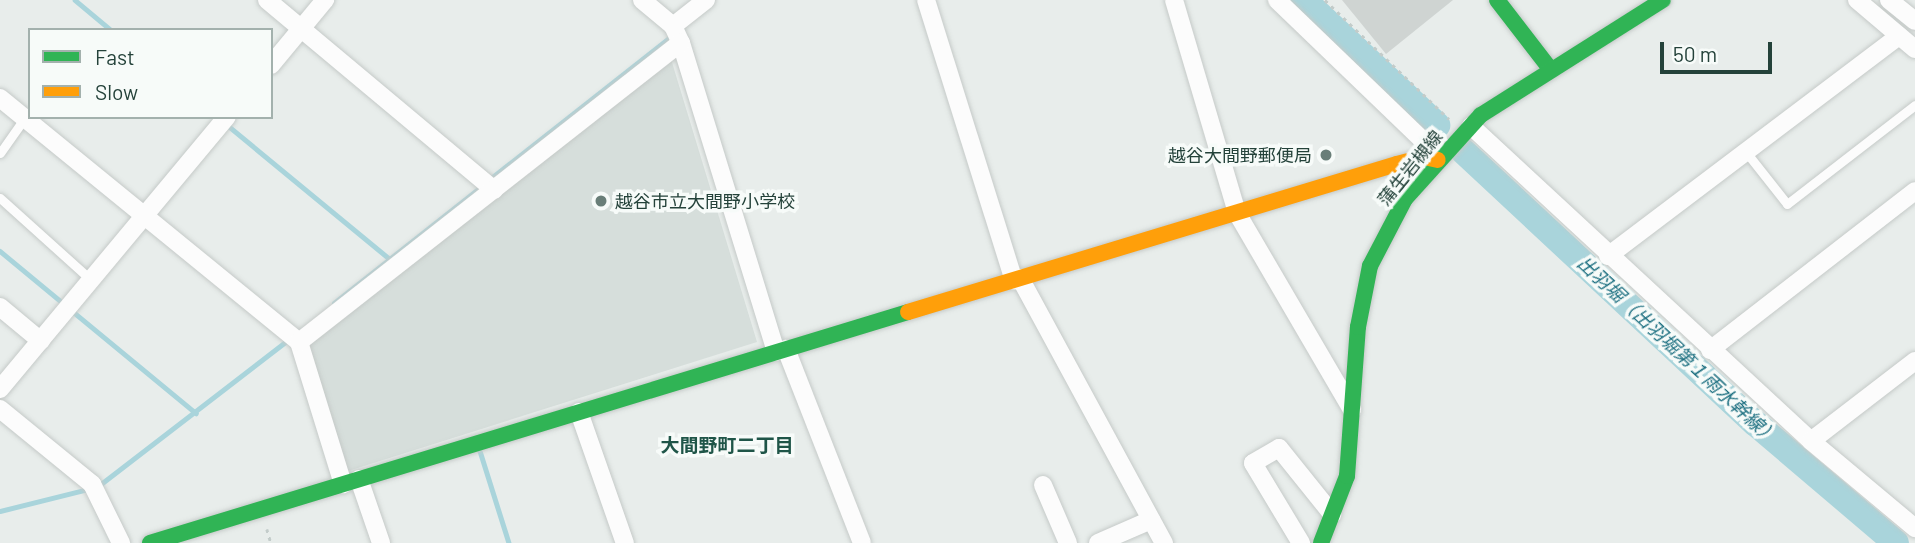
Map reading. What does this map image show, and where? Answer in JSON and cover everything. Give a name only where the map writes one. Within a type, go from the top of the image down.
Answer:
[{"type":"street","points":[[267,0],[494,190]]},
{"type":"street","points":[[273,63],[325,0]]},
{"type":"street","points":[[642,0],[673,26],[681,43],[781,350],[862,543]]},
{"type":"street","points":[[673,26],[706,0]]},
{"type":"street","points":[[926,0],[1017,279],[1164,543]]},
{"type":"street","points":[[1174,0],[1237,213],[1352,410]]},
{"type":"street","points":[[1277,0],[1439,159]]},
{"type":"street","points":[[1497,0],[1551,69]]},
{"type":"street","name":"蒲生岩槻線","points":[[1321,543],[1347,476],[1352,410],[1370,266],[1405,199],[1468,129],[1551,69],[1663,0]]},
{"type":"street","points":[[1857,0],[1915,49]]},
{"type":"street","points":[[1889,0],[1915,21]]},
{"type":"street","points":[[1608,256],[1899,36]]},
{"type":"street","points":[[299,342],[681,43]]},
{"type":"street","points":[[0,98],[299,342],[351,482],[381,543]]},
{"type":"street","points":[[0,389],[226,119]]},
{"type":"street","points":[[1468,129],[1811,441],[1915,528]]},
{"type":"street","points":[[158,542],[781,350],[1424,157],[1439,159]]},
{"type":"street","points":[[1710,350],[1913,197]]},
{"type":"street","points":[[0,307],[41,341]]},
{"type":"street","points":[[1811,441],[1915,361]]},
{"type":"street","points":[[0,409],[92,484],[121,543]]},
{"type":"street","points":[[579,412],[625,543]]},
{"type":"street","points":[[1301,543],[1253,463],[1279,448],[1332,514]]},
{"type":"street","points":[[1043,485],[1068,543]]},
{"type":"street","points":[[1098,543],[1151,520]]},
{"type":"lane","points":[[1746,152],[1787,204],[1915,105]]},
{"type":"lane","points":[[0,153],[24,119]]},
{"type":"lane","points":[[0,198],[91,280]]},
{"type":"path","points":[[1325,0],[1468,129]]},
{"type":"shaded area","name":"越谷市立大間野小学校","points":[[671,59],[757,342],[345,472],[303,343]]},
{"type":"building","points":[[1342,0],[1453,0],[1386,54]]},
{"type":"waterway","points":[[75,0],[109,28]]},
{"type":"waterway","name":"出羽堀（出羽堀第１雨水幹線）","points":[[1304,0],[1437,125]]},
{"type":"waterway","points":[[490,179],[673,35]]},
{"type":"waterway","points":[[226,124],[390,259]]},
{"type":"waterway","name":"出羽堀（出羽堀第１雨水幹線）","points":[[1464,152],[1755,423],[1896,543]]},
{"type":"waterway","points":[[334,303],[481,187]]},
{"type":"waterway","points":[[0,251],[64,304]]},
{"type":"waterway","points":[[71,310],[196,413]]},
{"type":"waterway","points":[[97,487],[289,339]]},
{"type":"waterway","points":[[480,451],[509,543]]},
{"type":"waterway","points":[[0,511],[88,489]]},
{"type":"traffic: fast","points":[[1497,0],[1551,70]]},
{"type":"traffic: fast","points":[[1321,543],[1347,476],[1358,327],[1370,266],[1405,199],[1481,115],[1663,0]]},
{"type":"traffic: fast","points":[[150,543],[908,312]]},
{"type":"traffic: slow","points":[[908,312],[1397,164],[1424,157],[1438,160]]},
{"type":"place","name":"越谷大間野郵便局","points":[[1326,155]]},
{"type":"place","name":"越谷市立大間野小学校","points":[[601,201]]},
{"type":"district","name":"大間野町二丁目","points":[[727,445]]}]
